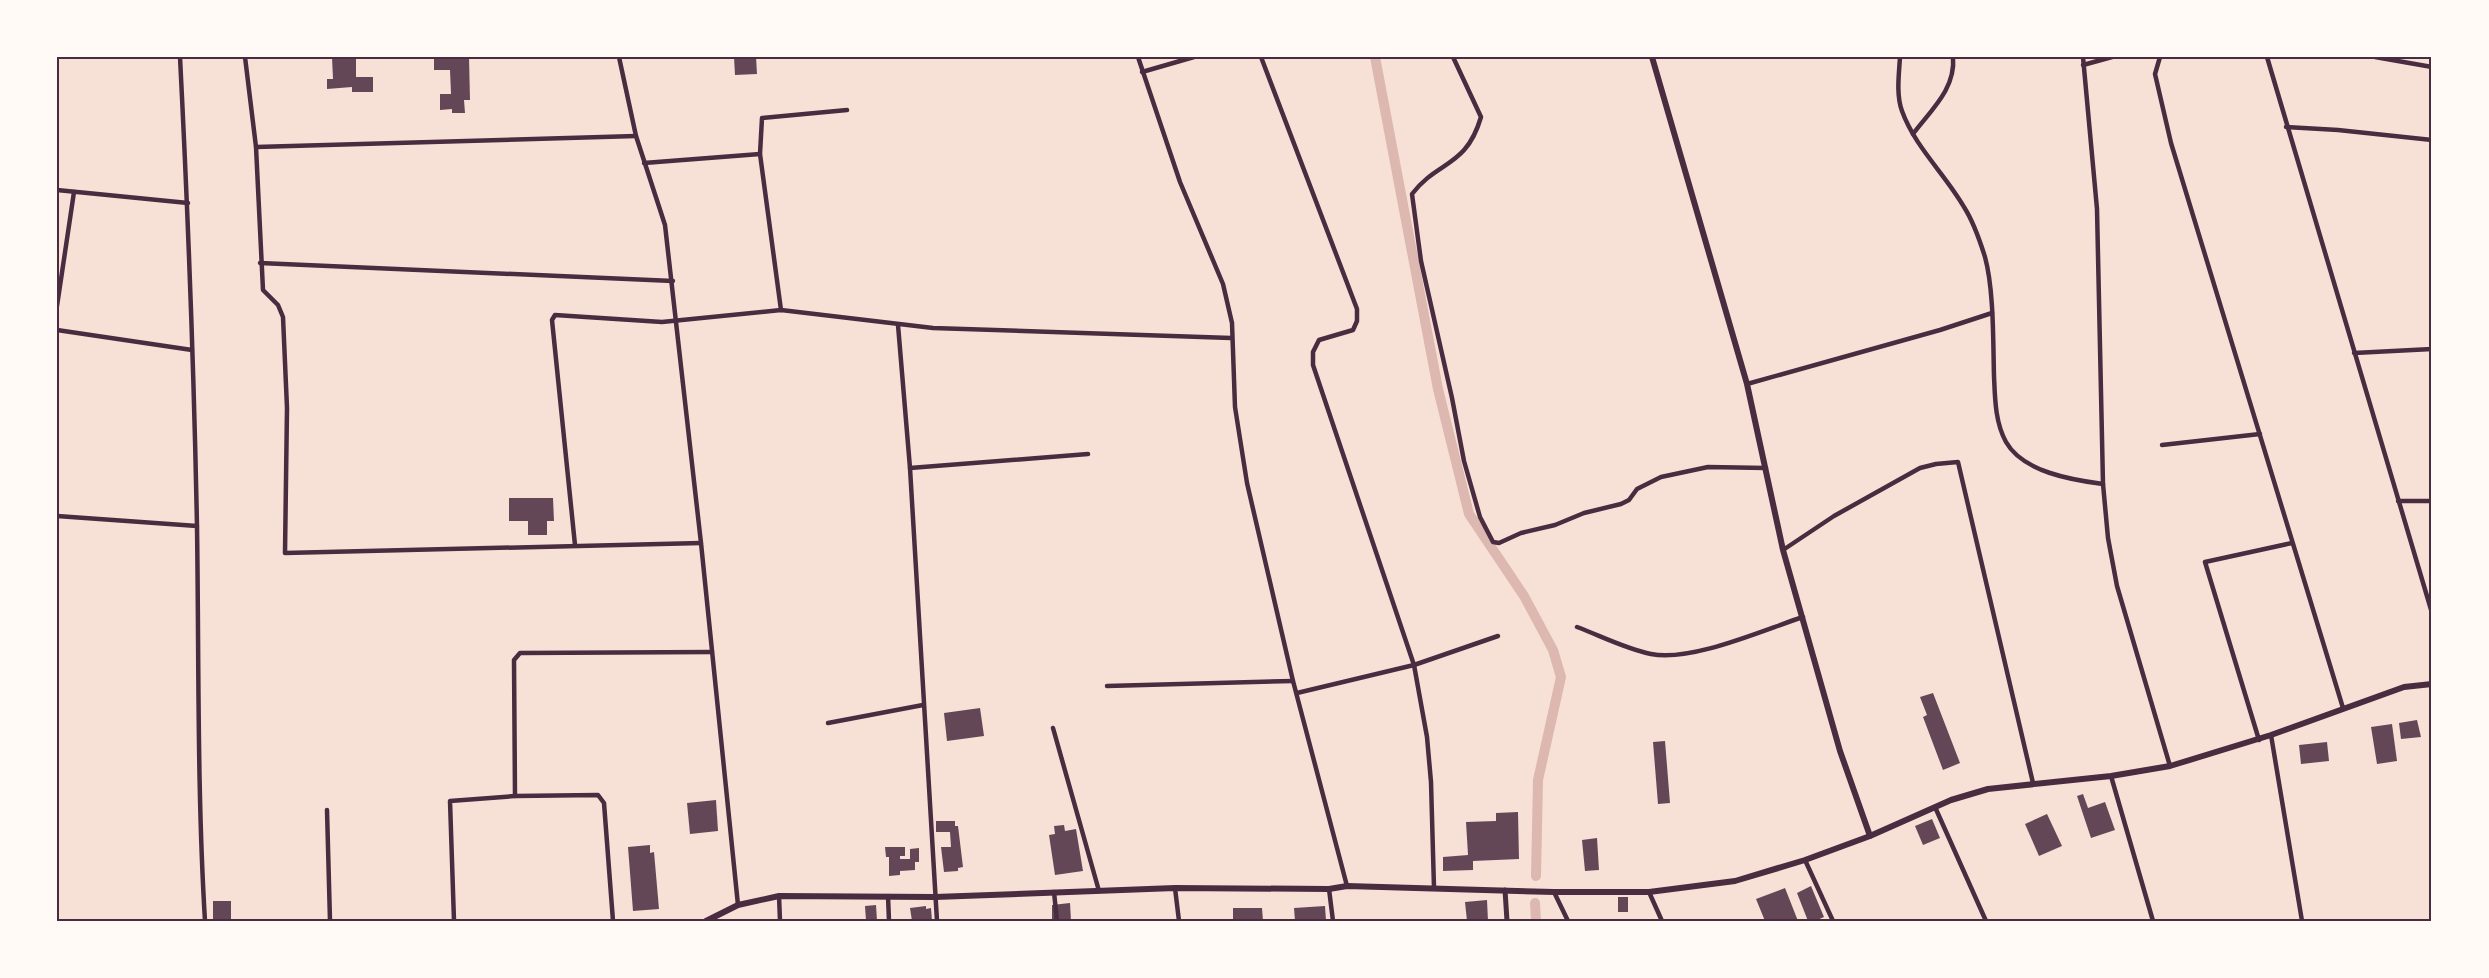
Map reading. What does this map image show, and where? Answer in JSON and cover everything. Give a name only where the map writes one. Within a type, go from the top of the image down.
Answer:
[{"type":"main road","points":[[1652,57],[1747,384],[1783,550],[1840,751],[1870,836]]},
{"type":"main road","points":[[706,921],[738,905],[779,896],[935,897],[1175,888],[1329,889],[1347,886],[1554,892],[1649,892],[1735,881],[1805,860],[1870,836],[1935,807],[1988,789],[2111,776],[2170,766],[2259,740],[2404,687],[2432,684]]},
{"type":"street","points":[[180,57],[188,203],[197,526],[201,857],[205,921]]},
{"type":"street","points":[[245,57],[256,147],[263,290],[278,305],[283,318],[287,408],[285,553],[701,543]]},
{"type":"street","points":[[619,57],[636,136],[665,225],[673,281],[738,905]]},
{"type":"street","points":[[1138,57],[1180,182],[1223,284],[1232,323],[1235,407],[1247,483],[1293,681],[1347,886]]},
{"type":"street","points":[[1142,72],[1194,57]]},
{"type":"street","points":[[1261,57],[1356,309],[1357,321],[1353,330],[1319,340],[1313,352],[1313,365],[1414,665],[1427,737],[1431,782],[1434,888]]},
{"type":"street","points":[[1453,57],[1480,117],[1472,141],[1460,156],[1418,186],[1412,194],[1421,261],[1475,503],[1493,542],[1499,543],[1584,513],[1621,504],[1629,500],[1638,489],[1661,477],[1708,467],[1766,468]]},
{"type":"street","points":[[1900,57],[1901,110],[1913,134],[1965,208],[1985,258],[1992,313],[1996,414],[2006,441],[2016,456],[2031,464],[2069,478],[2103,484]]},
{"type":"street","points":[[1913,134],[1947,91],[1952,79],[1953,57]]},
{"type":"street","points":[[2083,57],[2097,209],[2103,484],[2108,538],[2117,586],[2170,766]]},
{"type":"street","points":[[2083,65],[2112,57]]},
{"type":"street","points":[[2160,57],[2155,74],[2171,143],[2343,708]]},
{"type":"street","points":[[2267,57],[2432,614]]},
{"type":"street","points":[[2376,57],[2432,67]]},
{"type":"street","points":[[2414,63],[2415,57]]},
{"type":"street","points":[[781,310],[760,153],[762,118],[846,110]]},
{"type":"street","points":[[2286,127],[2432,140]]},
{"type":"street","points":[[256,147],[636,136]]},
{"type":"street","points":[[644,163],[760,153]]},
{"type":"street","points":[[57,190],[188,203]]},
{"type":"street","points":[[57,306],[74,192]]},
{"type":"street","points":[[260,263],[673,281]]},
{"type":"street","points":[[575,545],[553,317],[678,321],[781,310],[898,325],[1232,338]]},
{"type":"street","points":[[1747,384],[1940,330],[1992,313]]},
{"type":"street","points":[[898,325],[910,468],[937,921]]},
{"type":"street","points":[[57,330],[192,350]]},
{"type":"street","points":[[2354,353],[2432,349]]},
{"type":"street","points":[[2162,445],[2260,434]]},
{"type":"street","points":[[910,468],[1088,454]]},
{"type":"street","points":[[1783,550],[1834,516],[1911,473],[1936,464],[1958,462],[2033,783]]},
{"type":"street","points":[[2398,501],[2432,501]]},
{"type":"street","points":[[57,516],[197,526]]},
{"type":"street","points":[[2259,740],[2205,562],[2292,543]]},
{"type":"street","points":[[1577,627],[1651,654],[1669,656],[1694,652],[1803,617]]},
{"type":"street","points":[[1297,693],[1414,665],[1498,636]]},
{"type":"street","points":[[515,796],[514,660],[520,653],[712,652]]},
{"type":"street","points":[[1107,686],[1293,681]]},
{"type":"street","points":[[828,723],[923,705]]},
{"type":"street","points":[[1053,728],[1099,891]]},
{"type":"street","points":[[2271,735],[2302,921]]},
{"type":"street","points":[[2111,776],[2153,921]]},
{"type":"street","points":[[454,921],[450,801],[515,796],[598,795],[602,798],[613,921]]},
{"type":"street","points":[[1935,807],[1986,921]]},
{"type":"street","points":[[327,810],[330,921]]},
{"type":"street","points":[[1805,860],[1833,921]]},
{"type":"street","points":[[1175,888],[1179,921]]},
{"type":"street","points":[[1329,889],[1333,921]]},
{"type":"street","points":[[1505,890],[1508,921]]},
{"type":"street","points":[[1054,892],[1057,921]]},
{"type":"street","points":[[1554,892],[1568,921]]},
{"type":"street","points":[[1649,892],[1662,921]]},
{"type":"street","points":[[779,896],[780,921]]},
{"type":"street","points":[[888,896],[889,921]]},
{"type":"building","points":[[332,57],[356,57],[356,77],[373,77],[373,92],[352,92],[352,87],[327,89],[327,79],[333,79]]},
{"type":"building","points":[[434,57],[469,57],[470,100],[464,100],[465,113],[452,113],[452,109],[440,110],[440,94],[451,94],[450,70],[434,70]]},
{"type":"building","points":[[734,57],[756,57],[757,74],[735,75]]},
{"type":"building","points":[[509,498],[553,498],[554,521],[547,521],[547,535],[528,535],[528,521],[509,521]]},
{"type":"building","points":[[1933,693],[1960,763],[1943,770],[1923,717],[1927,715],[1920,697]]},
{"type":"building","points":[[980,708],[984,736],[947,741],[944,713]]},
{"type":"building","points":[[2417,720],[2421,737],[2401,739],[2399,723]]},
{"type":"building","points":[[2392,724],[2397,761],[2377,764],[2371,727]]},
{"type":"building","points":[[1665,741],[1670,803],[1658,804],[1653,742]]},
{"type":"building","points":[[2327,742],[2329,761],[2301,764],[2299,745]]},
{"type":"building","points":[[2083,794],[2088,808],[2105,802],[2115,830],[2091,838],[2077,796]]},
{"type":"building","points":[[716,800],[718,831],[690,834],[687,803]]},
{"type":"building","points":[[1518,812],[1519,859],[1473,861],[1473,870],[1443,871],[1443,857],[1468,855],[1466,822],[1496,821],[1496,813]]},
{"type":"building","points":[[2047,814],[2062,846],[2039,856],[2025,824]]},
{"type":"building","points":[[1932,819],[1940,838],[1923,845],[1915,826]]},
{"type":"building","points":[[936,821],[955,821],[955,826],[958,826],[963,867],[958,868],[958,871],[944,872],[941,847],[951,847],[950,832],[936,832]]},
{"type":"building","points":[[1064,825],[1065,831],[1076,829],[1083,871],[1055,875],[1049,835],[1055,834],[1054,826]]},
{"type":"building","points":[[1597,838],[1599,870],[1585,871],[1582,840]]},
{"type":"building","points":[[650,845],[650,853],[654,852],[659,909],[633,911],[628,847]]},
{"type":"building","points":[[885,847],[905,847],[905,856],[900,856],[900,859],[910,859],[910,849],[919,848],[919,862],[915,862],[915,870],[900,871],[900,875],[889,876],[889,857],[886,857]]},
{"type":"building","points":[[1811,886],[1824,917],[1815,921],[1808,921],[1797,893]]},
{"type":"building","points":[[1785,888],[1798,921],[1765,921],[1756,899]]},
{"type":"building","points":[[1618,897],[1628,897],[1628,912],[1618,912]]},
{"type":"building","points":[[1487,900],[1488,921],[1467,921],[1465,902]]},
{"type":"building","points":[[213,901],[231,901],[231,921],[213,921]]},
{"type":"building","points":[[1070,903],[1071,921],[1052,921],[1052,905]]},
{"type":"building","points":[[876,905],[877,921],[866,921],[865,906]]},
{"type":"building","points":[[926,906],[926,909],[931,908],[932,921],[912,921],[910,908]]},
{"type":"building","points":[[1325,906],[1326,921],[1295,921],[1294,908]]},
{"type":"building","points":[[1233,908],[1262,908],[1263,921],[1233,921]]},
{"type":"waterway","points":[[1375,57],[1438,389],[1469,514],[1524,596],[1553,650],[1561,677],[1538,780],[1536,876]]},
{"type":"waterway","points":[[1535,903],[1536,921]]}]
